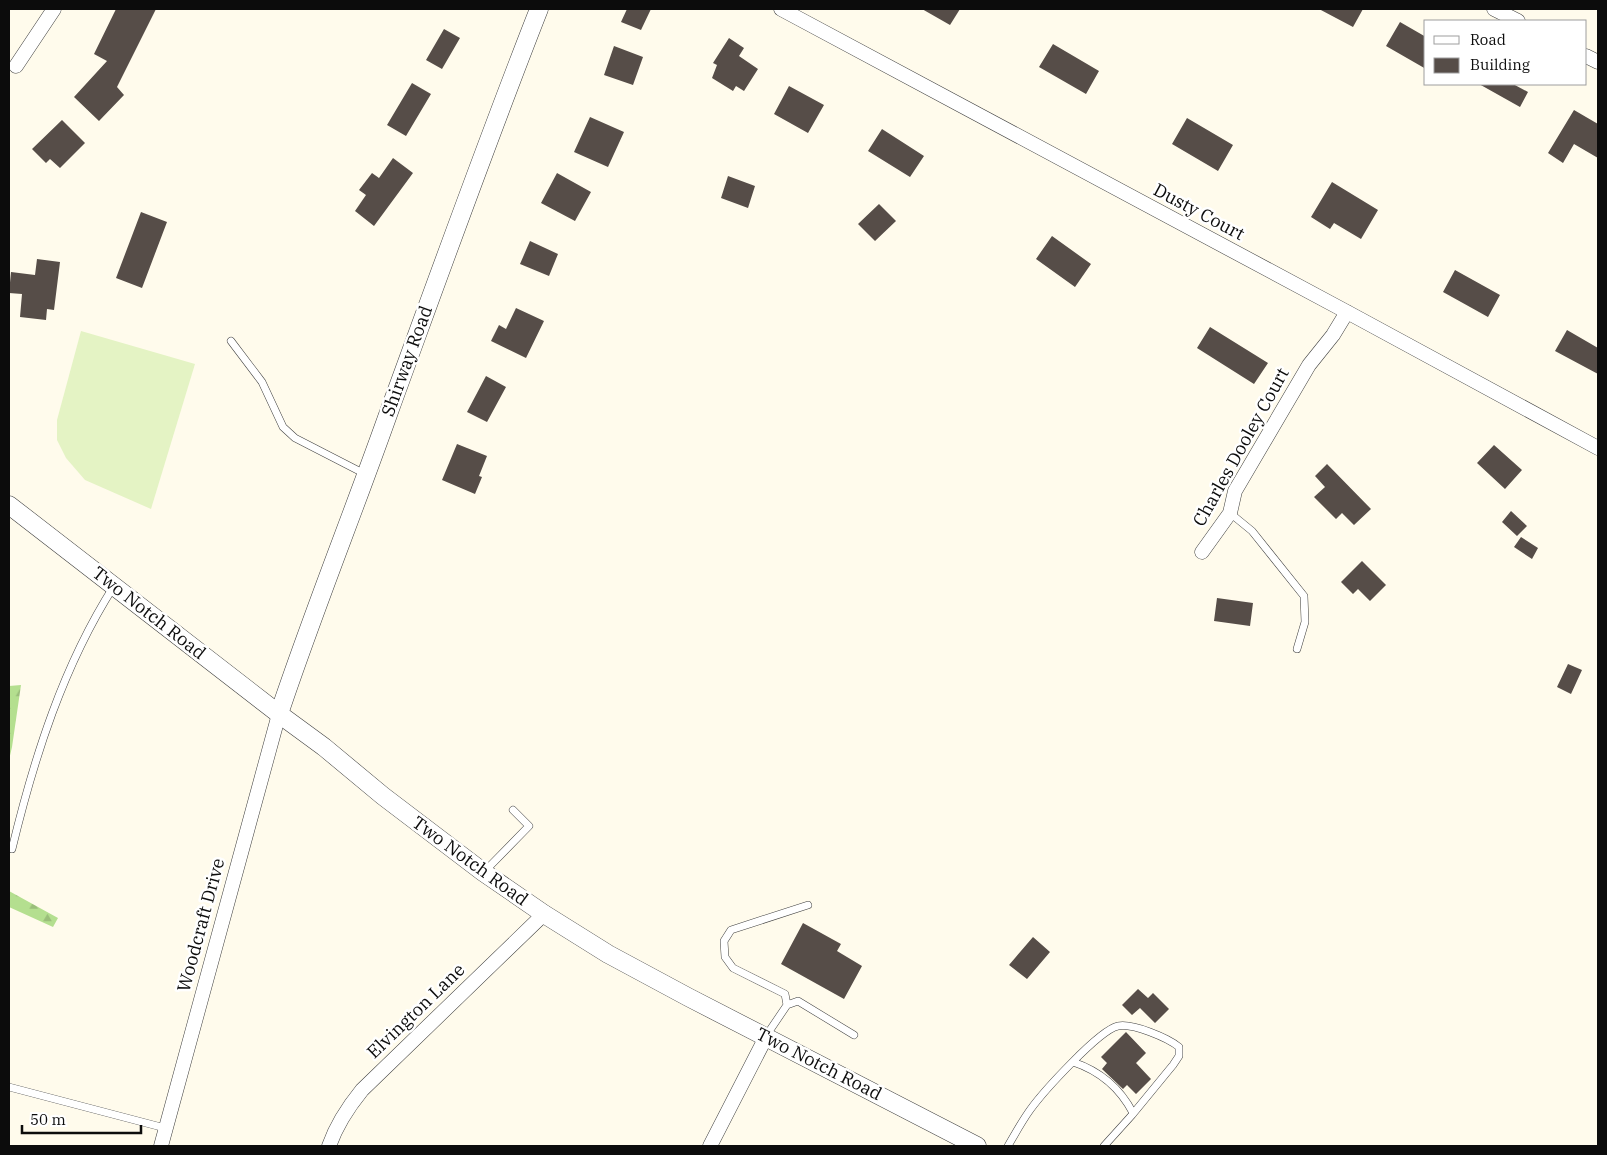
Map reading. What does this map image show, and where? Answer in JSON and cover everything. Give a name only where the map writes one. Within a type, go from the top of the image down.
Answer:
[{"type":"street","points":[[16,66],[54,9]]},
{"type":"street","name":"Shirway Road","points":[[279,714],[310,622],[539,9]]},
{"type":"street","name":"Dusty Court","points":[[781,9],[1598,448]]},
{"type":"street","points":[[1494,9],[1516,20]]},
{"type":"street","name":"Charles Dooley Court","points":[[1202,552],[1230,513],[1235,491],[1309,365],[1333,335],[1348,312]]},
{"type":"street","name":"Two Notch Road","points":[[9,505],[324,747],[383,796],[483,872],[544,914],[616,958],[688,997],[977,1146]]},
{"type":"street","name":"Woodcraft Drive","points":[[161,1146],[279,714]]},
{"type":"street","name":"Elvington Lane","points":[[329,1146],[338,1126],[362,1090],[544,914]]},
{"type":"street","points":[[710,1146],[766,1037]]},
{"type":"lane","points":[[232,340],[262,382],[283,427],[295,438],[365,475]]},
{"type":"lane","points":[[1230,513],[1252,531],[1304,596],[1306,622],[1297,649]]},
{"type":"lane","points":[[12,849],[47,726],[58,696],[87,633],[114,586]]},
{"type":"lane","points":[[483,872],[528,826],[513,810]]},
{"type":"lane","points":[[787,1005],[785,994],[733,968],[725,957],[724,941],[731,930],[808,905]]},
{"type":"lane","points":[[766,1037],[787,1005],[798,1002],[854,1035]]},
{"type":"lane","points":[[1008,1146],[1043,1093],[1103,1034],[1118,1026],[1131,1026],[1172,1041],[1179,1047],[1179,1056],[1104,1146]]},
{"type":"lane","points":[[1073,1062],[1099,1073],[1126,1098],[1133,1113]]},
{"type":"lane","points":[[9,1087],[166,1128]]},
{"type":"green space","points":[[81,331],[195,364],[151,509],[85,480],[66,458],[57,440],[57,420]]},
{"type":"green space","points":[[21,685],[12,747],[9,760],[9,686]]},
{"type":"green space","points":[[9,891],[58,918],[53,927],[9,907]]},
{"type":"building","points":[[116,9],[156,9],[117,87],[124,95],[99,121],[74,97],[107,61],[94,54]]},
{"type":"building","points":[[627,9],[651,9],[641,30],[621,22]]},
{"type":"building","points":[[922,9],[960,9],[950,25]]},
{"type":"building","points":[[1319,9],[1363,9],[1353,27]]},
{"type":"building","points":[[1400,22],[1424,36],[1424,68],[1386,46]]},
{"type":"building","points":[[444,29],[460,38],[442,69],[426,60]]},
{"type":"building","points":[[729,38],[744,48],[739,56],[758,69],[744,91],[736,86],[733,91],[712,78],[717,65],[713,63]]},
{"type":"building","points":[[1053,44],[1099,71],[1086,94],[1039,67]]},
{"type":"building","points":[[614,46],[643,57],[633,85],[604,75]]},
{"type":"building","points":[[412,83],[431,94],[406,136],[387,125]]},
{"type":"building","points":[[1481,85],[1515,85],[1528,92],[1520,107]]},
{"type":"building","points":[[789,86],[824,105],[808,133],[774,114]]},
{"type":"building","points":[[1574,110],[1598,124],[1598,158],[1574,144],[1563,163],[1548,153]]},
{"type":"building","points":[[590,117],[624,132],[608,167],[574,152]]},
{"type":"building","points":[[1187,118],[1233,145],[1218,171],[1172,144]]},
{"type":"building","points":[[62,120],[85,143],[60,168],[50,159],[46,163],[32,149]]},
{"type":"building","points":[[882,129],[924,156],[910,177],[868,151]]},
{"type":"building","points":[[393,158],[413,173],[374,226],[355,211],[366,195],[359,190],[372,173],[379,178]]},
{"type":"building","points":[[557,173],[591,192],[575,221],[541,203]]},
{"type":"building","points":[[728,176],[755,186],[748,208],[721,198]]},
{"type":"building","points":[[1332,182],[1378,210],[1361,239],[1334,223],[1330,229],[1311,217]]},
{"type":"building","points":[[879,204],[896,221],[875,241],[858,224]]},
{"type":"building","points":[[141,212],[167,222],[142,288],[116,278]]},
{"type":"building","points":[[1052,236],[1091,264],[1075,287],[1036,259]]},
{"type":"building","points":[[530,241],[558,254],[549,276],[520,264]]},
{"type":"building","points":[[37,259],[60,262],[54,310],[47,309],[46,320],[20,317],[22,294],[9,293],[11,272],[35,275]]},
{"type":"building","points":[[1455,270],[1500,295],[1488,317],[1443,292]]},
{"type":"building","points":[[516,308],[544,321],[526,358],[491,341],[499,325],[506,329]]},
{"type":"building","points":[[1210,327],[1268,363],[1254,384],[1197,348]]},
{"type":"building","points":[[1567,330],[1598,348],[1598,374],[1555,351]]},
{"type":"building","points":[[486,376],[506,387],[487,422],[467,412]]},
{"type":"building","points":[[457,444],[487,456],[479,476],[482,477],[475,494],[442,480]]},
{"type":"building","points":[[1494,445],[1522,470],[1505,489],[1477,463]]},
{"type":"building","points":[[1327,464],[1371,509],[1354,525],[1342,513],[1336,519],[1314,497],[1325,487],[1315,476]]},
{"type":"building","points":[[1511,511],[1527,526],[1517,536],[1502,522]]},
{"type":"building","points":[[1521,537],[1538,548],[1532,559],[1514,547]]},
{"type":"building","points":[[1362,561],[1386,585],[1370,601],[1358,589],[1353,594],[1341,582]]},
{"type":"building","points":[[1217,598],[1253,603],[1250,626],[1214,621]]},
{"type":"building","points":[[1568,664],[1582,670],[1571,694],[1557,687]]},
{"type":"building","points":[[803,923],[841,944],[837,951],[862,966],[844,999],[781,964]]},
{"type":"building","points":[[1033,937],[1050,952],[1027,979],[1009,965]]},
{"type":"building","points":[[1138,989],[1148,998],[1153,993],[1169,1009],[1155,1023],[1140,1008],[1132,1015],[1122,1005]]},
{"type":"building","points":[[1126,1032],[1146,1053],[1136,1063],[1151,1079],[1136,1094],[1127,1085],[1123,1089],[1102,1069],[1107,1063],[1101,1057]]}]
